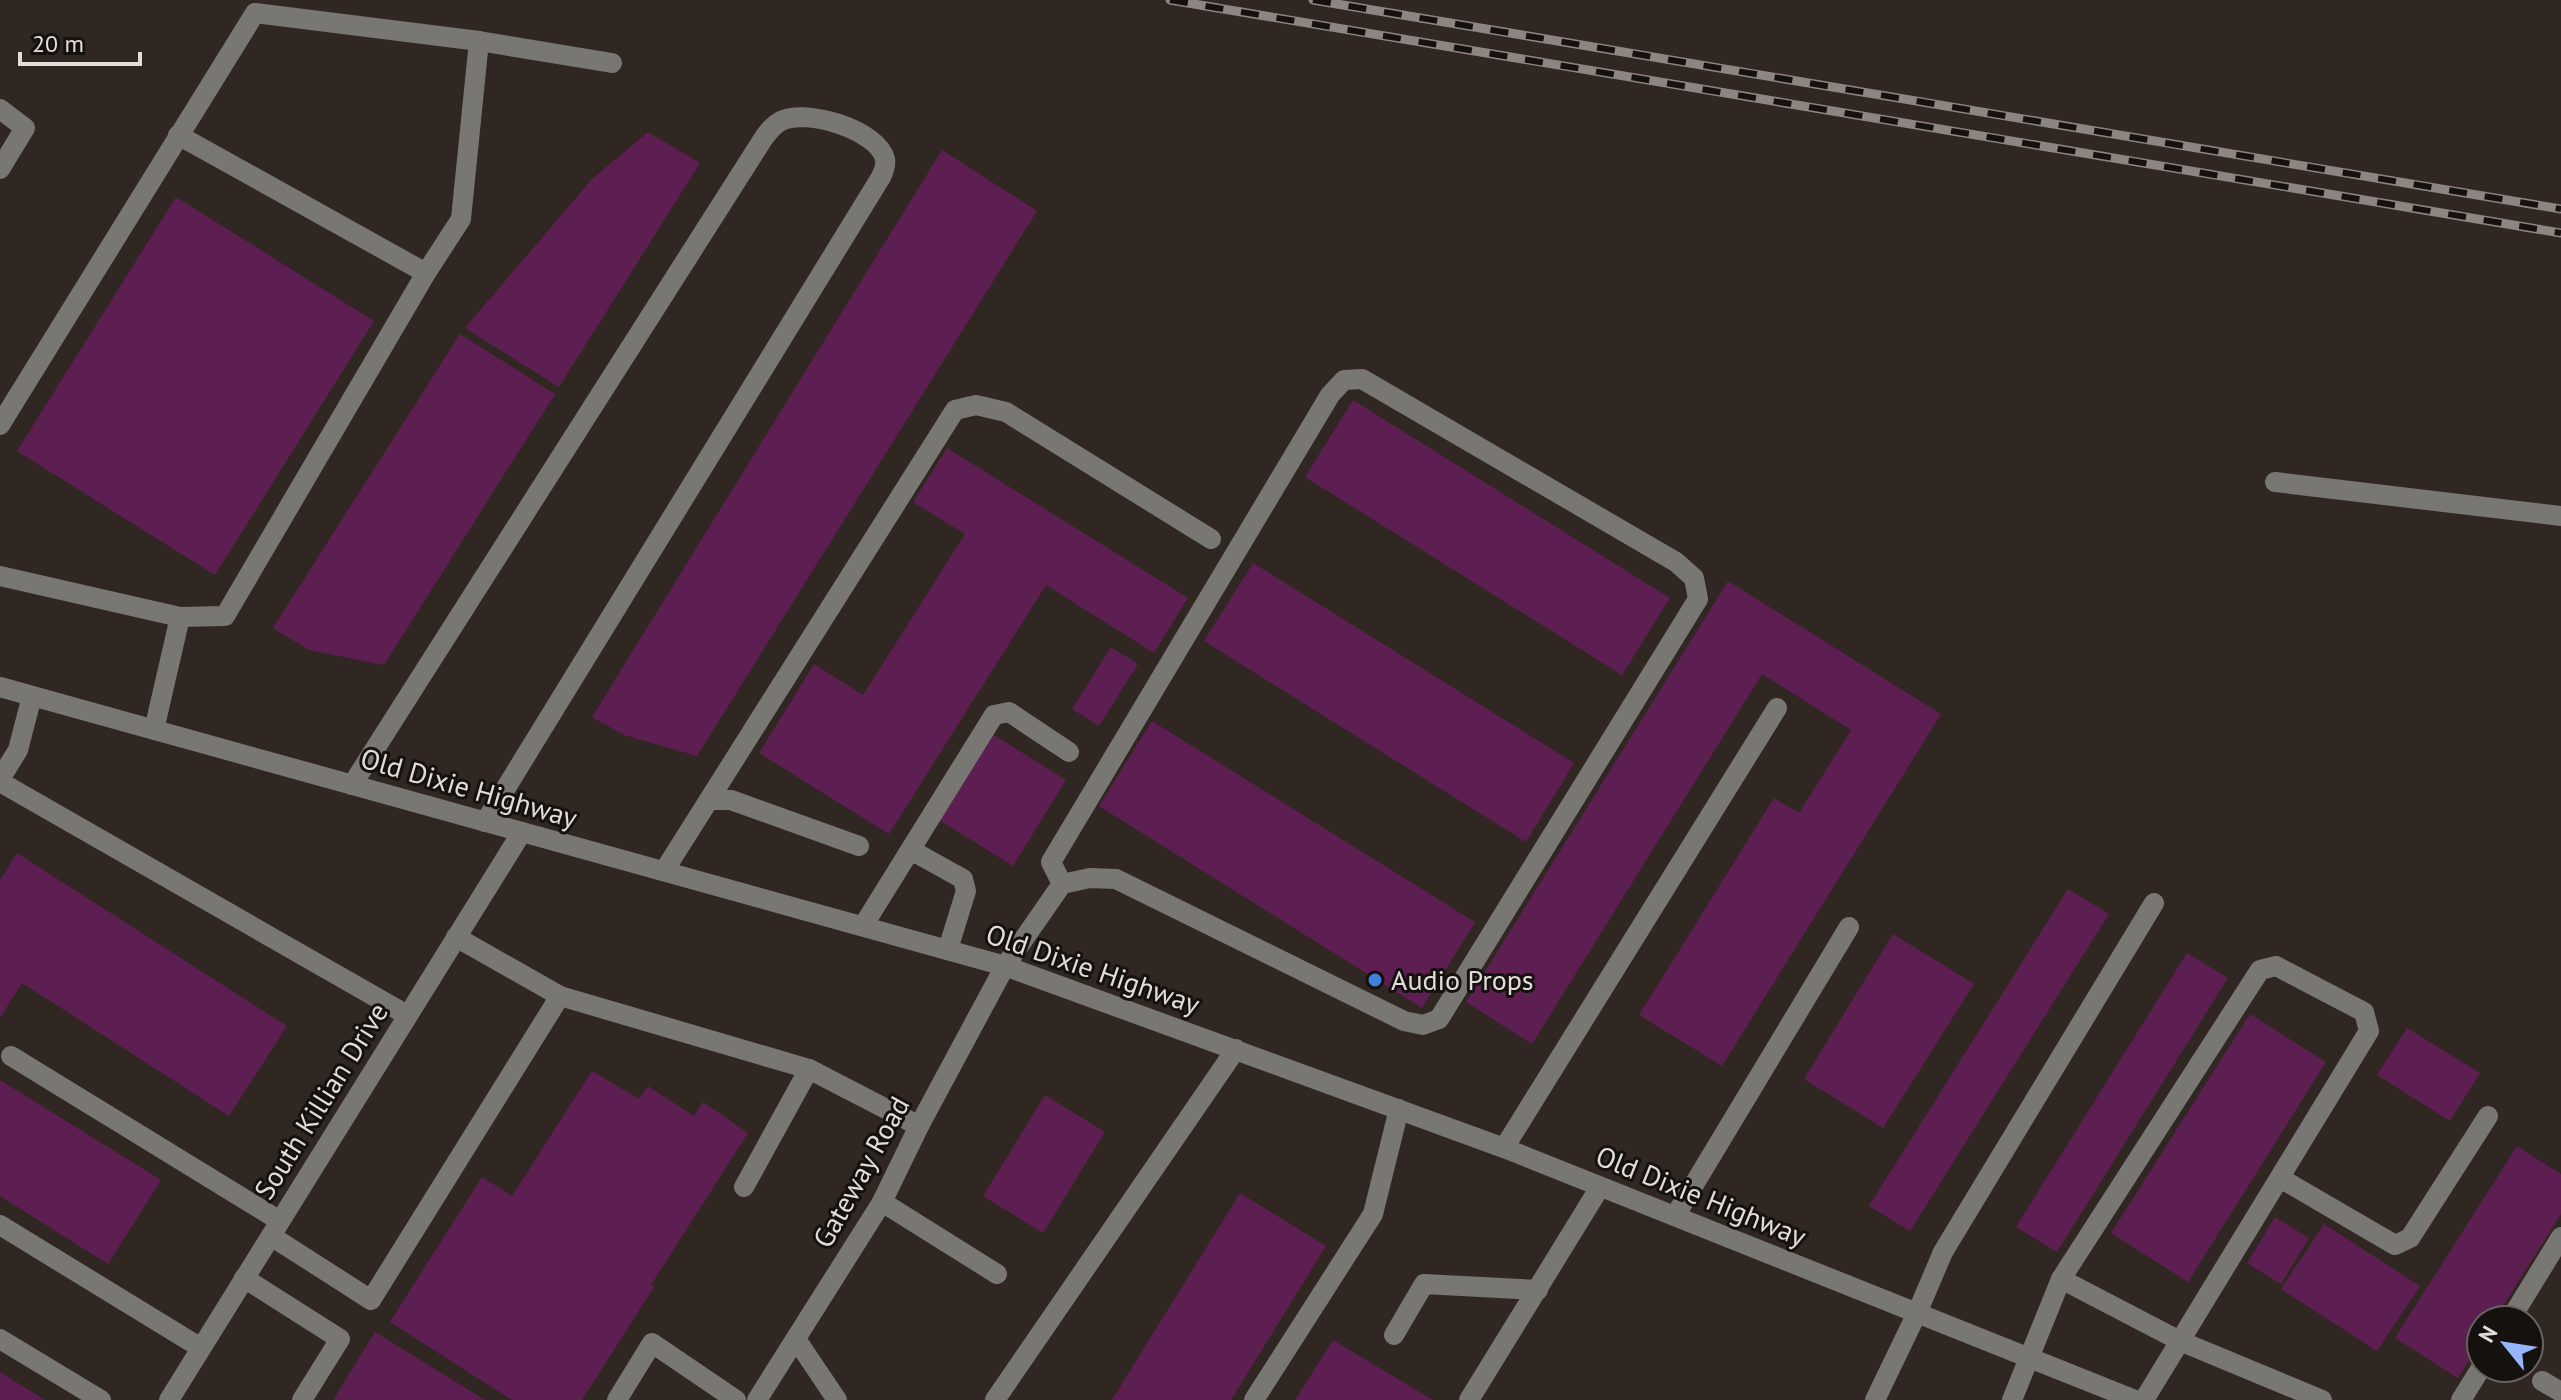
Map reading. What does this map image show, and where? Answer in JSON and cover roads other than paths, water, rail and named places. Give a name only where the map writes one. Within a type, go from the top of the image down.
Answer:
[{"type":"street","points":[[0,425],[255,13],[479,41],[612,63]]},
{"type":"street","points":[[0,576],[180,617],[225,616],[426,273],[461,219],[479,41]]},
{"type":"street","points":[[0,109],[25,128],[0,169]]},
{"type":"street","points":[[352,785],[763,139],[773,126],[793,117],[818,117],[848,127],[881,150],[885,162],[881,177],[485,822]]},
{"type":"street","points":[[178,135],[426,273]]},
{"type":"street","points":[[1362,379],[1676,562],[1694,578],[1698,599],[1439,1019],[1423,1025],[1404,1021],[1116,879],[1090,878],[1062,884],[1051,862],[1330,395],[1344,380],[1362,379]]},
{"type":"street","points":[[664,871],[955,410],[976,405],[1006,412],[1211,539]]},
{"type":"street","points":[[2275,482],[2561,516]]},
{"type":"street","points":[[154,730],[180,617]]},
{"type":"street","name":"Old Dixie Highway","points":[[0,687],[1005,966],[1504,1148],[2135,1400]]},
{"type":"street","points":[[32,696],[18,750],[0,781],[407,1015]]},
{"type":"street","points":[[1504,1148],[1777,708]]},
{"type":"street","points":[[863,926],[994,715],[1009,712],[1069,752]]},
{"type":"street","points":[[709,800],[731,800],[859,846]]},
{"type":"street","name":"South Killian Drive","points":[[169,1400],[522,832]]},
{"type":"street","points":[[908,854],[918,854],[963,879],[966,891],[948,949]]},
{"type":"street","name":"Gateway Road","points":[[757,1400],[882,1202],[1005,966],[1062,884]]},
{"type":"street","points":[[1875,1400],[1943,1252],[2154,903]]},
{"type":"street","points":[[1675,1216],[1849,927]]},
{"type":"street","points":[[456,937],[560,996],[809,1069],[919,1126]]},
{"type":"street","points":[[2012,1400],[2061,1279],[2260,970],[2276,966],[2364,1012],[2369,1031],[2144,1400]]},
{"type":"street","points":[[11,1056],[275,1228],[371,1300],[560,996]]},
{"type":"street","points":[[995,1400],[1236,1049]]},
{"type":"street","points":[[744,1187],[809,1069]]},
{"type":"street","points":[[1254,1400],[1373,1214],[1399,1109]]},
{"type":"street","points":[[2280,1178],[2395,1245],[2410,1238],[2488,1116]]},
{"type":"street","points":[[1469,1400],[1600,1187]]},
{"type":"street","points":[[882,1202],[997,1274]]},
{"type":"street","points":[[0,1225],[201,1348]]},
{"type":"street","points":[[2520,1304],[2561,1237]]},
{"type":"street","points":[[244,1278],[340,1339],[302,1400]]},
{"type":"street","points":[[2061,1279],[2180,1341],[2322,1400]]},
{"type":"street","points":[[1394,1335],[1424,1284],[1538,1290]]},
{"type":"street","points":[[0,1339],[101,1400]]},
{"type":"street","points":[[796,1339],[837,1400]]},
{"type":"street","points":[[617,1400],[652,1343],[736,1400]]},
{"type":"railway","points":[[1170,0],[2561,233]]},
{"type":"railway","points":[[1313,0],[2561,209]]},
{"type":"place","name":"Audio Props","points":[[1375,980]]}]
